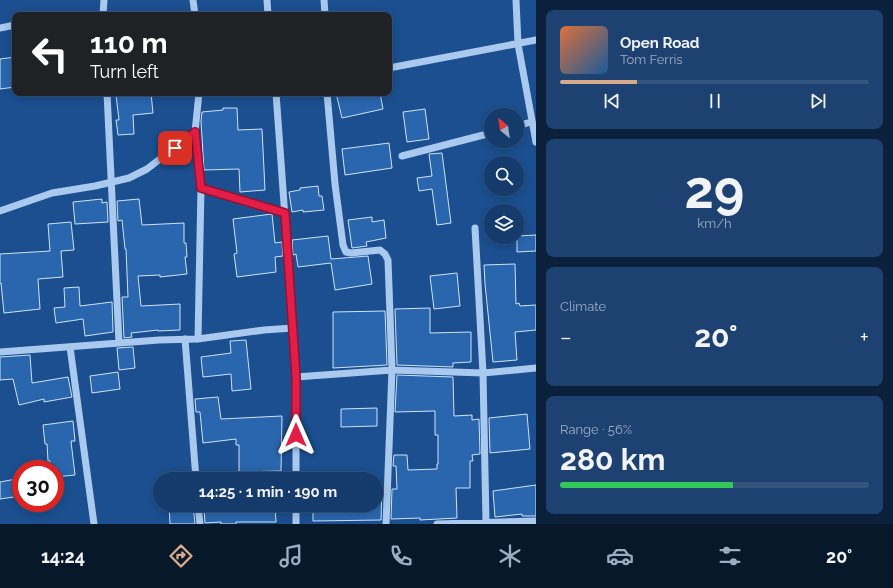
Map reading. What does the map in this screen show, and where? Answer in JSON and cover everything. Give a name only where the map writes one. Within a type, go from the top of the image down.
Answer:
[{"type":"street","points":[[103,12],[104,0]]},
{"type":"street","points":[[193,0],[195,12]]},
{"type":"street","points":[[267,0],[268,12]]},
{"type":"street","points":[[324,0],[324,12]]},
{"type":"street","points":[[516,0],[518,44],[531,122],[536,142]]},
{"type":"street","points":[[0,28],[12,26]]},
{"type":"street","points":[[392,67],[536,40]]},
{"type":"street","points":[[107,96],[119,343]]},
{"type":"street","points":[[198,339],[201,188],[195,132],[199,96]]},
{"type":"street","points":[[276,96],[296,377],[296,472]]},
{"type":"street","points":[[328,96],[335,184],[342,245],[346,252],[351,253],[380,250],[385,254],[388,260],[392,370],[386,524]]},
{"type":"street","points":[[524,124],[531,122]]},
{"type":"street","points":[[0,211],[52,193],[130,178],[147,169],[195,132]]},
{"type":"street","points":[[402,156],[484,135]]},
{"type":"street","points":[[201,188],[285,213]]},
{"type":"street","points":[[474,228],[483,373],[483,523]]},
{"type":"street","points":[[0,352],[198,339],[264,330],[293,328]]},
{"type":"street","points":[[185,339],[195,472]]},
{"type":"street","points":[[70,347],[94,524]]},
{"type":"street","points":[[296,377],[392,370],[483,373],[536,368]]},
{"type":"street","points":[[199,512],[200,524]]},
{"type":"street","points":[[296,512],[296,524]]},
{"type":"street","points":[[437,524],[536,522]]},
{"type":"building","points":[[12,57],[12,87],[0,89],[0,59]]},
{"type":"building","points":[[116,96],[151,96],[153,113],[133,115],[134,134],[118,135],[116,120],[119,120]]},
{"type":"building","points":[[337,96],[381,96],[383,109],[342,118]]},
{"type":"building","points":[[223,108],[237,108],[238,130],[262,129],[265,190],[240,192],[239,169],[204,170],[201,121],[202,112],[223,110]]},
{"type":"building","points":[[425,109],[429,139],[407,142],[403,112]]},
{"type":"building","points":[[389,143],[392,168],[345,175],[342,149]]},
{"type":"building","points":[[442,153],[451,223],[437,225],[432,189],[419,191],[417,178],[432,176],[429,154]]},
{"type":"building","points":[[318,186],[319,196],[322,196],[324,210],[303,212],[303,210],[292,212],[289,192],[300,190],[300,188]]},
{"type":"building","points":[[102,199],[102,203],[107,202],[108,222],[75,224],[73,202]]},
{"type":"building","points":[[139,199],[142,225],[184,223],[187,274],[160,277],[160,275],[138,276],[141,306],[180,304],[180,330],[158,330],[131,333],[132,337],[124,338],[122,297],[128,297],[126,249],[122,220],[118,221],[117,201]]},
{"type":"building","points":[[272,214],[275,243],[282,242],[283,256],[275,257],[276,272],[237,277],[234,254],[237,253],[233,219]]},
{"type":"building","points":[[372,217],[372,222],[384,220],[386,238],[366,242],[367,246],[352,248],[348,220]]},
{"type":"building","points":[[71,222],[74,250],[61,251],[63,277],[38,279],[40,309],[4,313],[1,283],[0,284],[0,254],[50,251],[48,224]]},
{"type":"building","points":[[536,235],[536,251],[517,252],[517,244],[524,244],[524,236]]},
{"type":"building","points":[[328,236],[331,259],[368,256],[372,284],[335,290],[331,263],[298,267],[296,254],[293,255],[292,240]]},
{"type":"building","points":[[515,264],[516,304],[519,303],[520,306],[536,305],[536,330],[515,332],[517,360],[493,362],[484,265]]},
{"type":"building","points":[[457,273],[460,306],[434,309],[430,276]]},
{"type":"building","points":[[79,287],[80,306],[112,302],[113,332],[85,336],[83,319],[56,323],[54,308],[65,307],[64,288]]},
{"type":"building","points":[[430,308],[430,333],[471,332],[471,362],[453,363],[453,367],[397,365],[395,309]]},
{"type":"building","points":[[385,311],[387,365],[333,368],[333,312]]},
{"type":"building","points":[[246,340],[251,389],[232,391],[231,374],[203,377],[201,357],[231,353],[230,341]]},
{"type":"building","points":[[133,347],[135,368],[119,370],[117,348]]},
{"type":"building","points":[[30,355],[32,383],[68,377],[72,397],[44,402],[44,399],[19,405],[13,379],[0,380],[0,357]]},
{"type":"building","points":[[118,372],[120,389],[92,393],[90,376]]},
{"type":"building","points":[[397,375],[453,377],[454,416],[472,415],[472,420],[479,419],[480,454],[472,455],[473,461],[470,461],[470,488],[456,488],[457,518],[420,520],[420,518],[391,519],[392,489],[397,489],[396,466],[393,466],[394,455],[407,455],[408,470],[437,469],[438,464],[438,435],[435,435],[435,411],[395,412]]},
{"type":"building","points":[[218,397],[221,419],[282,416],[281,471],[239,472],[239,445],[236,445],[236,439],[203,443],[200,412],[196,412],[195,399]]},
{"type":"building","points":[[377,408],[377,426],[341,427],[341,409]]},
{"type":"building","points":[[527,414],[530,449],[490,453],[489,418]]},
{"type":"building","points":[[73,421],[75,441],[71,441],[75,475],[64,476],[64,460],[48,460],[47,444],[45,444],[43,425]]},
{"type":"building","points":[[12,480],[12,497],[0,499],[0,482]]},
{"type":"building","points":[[536,485],[536,516],[522,516],[522,514],[495,517],[493,491]]},
{"type":"building","points":[[169,512],[194,512],[195,524],[170,524]]},
{"type":"building","points":[[204,512],[275,512],[276,522],[236,522],[236,524],[221,524],[221,522],[205,523]]},
{"type":"building","points":[[313,512],[381,512],[381,520],[313,521]]},
{"type":"route","points":[[175,148],[195,132],[201,188],[285,213],[296,377],[296,435]]}]
